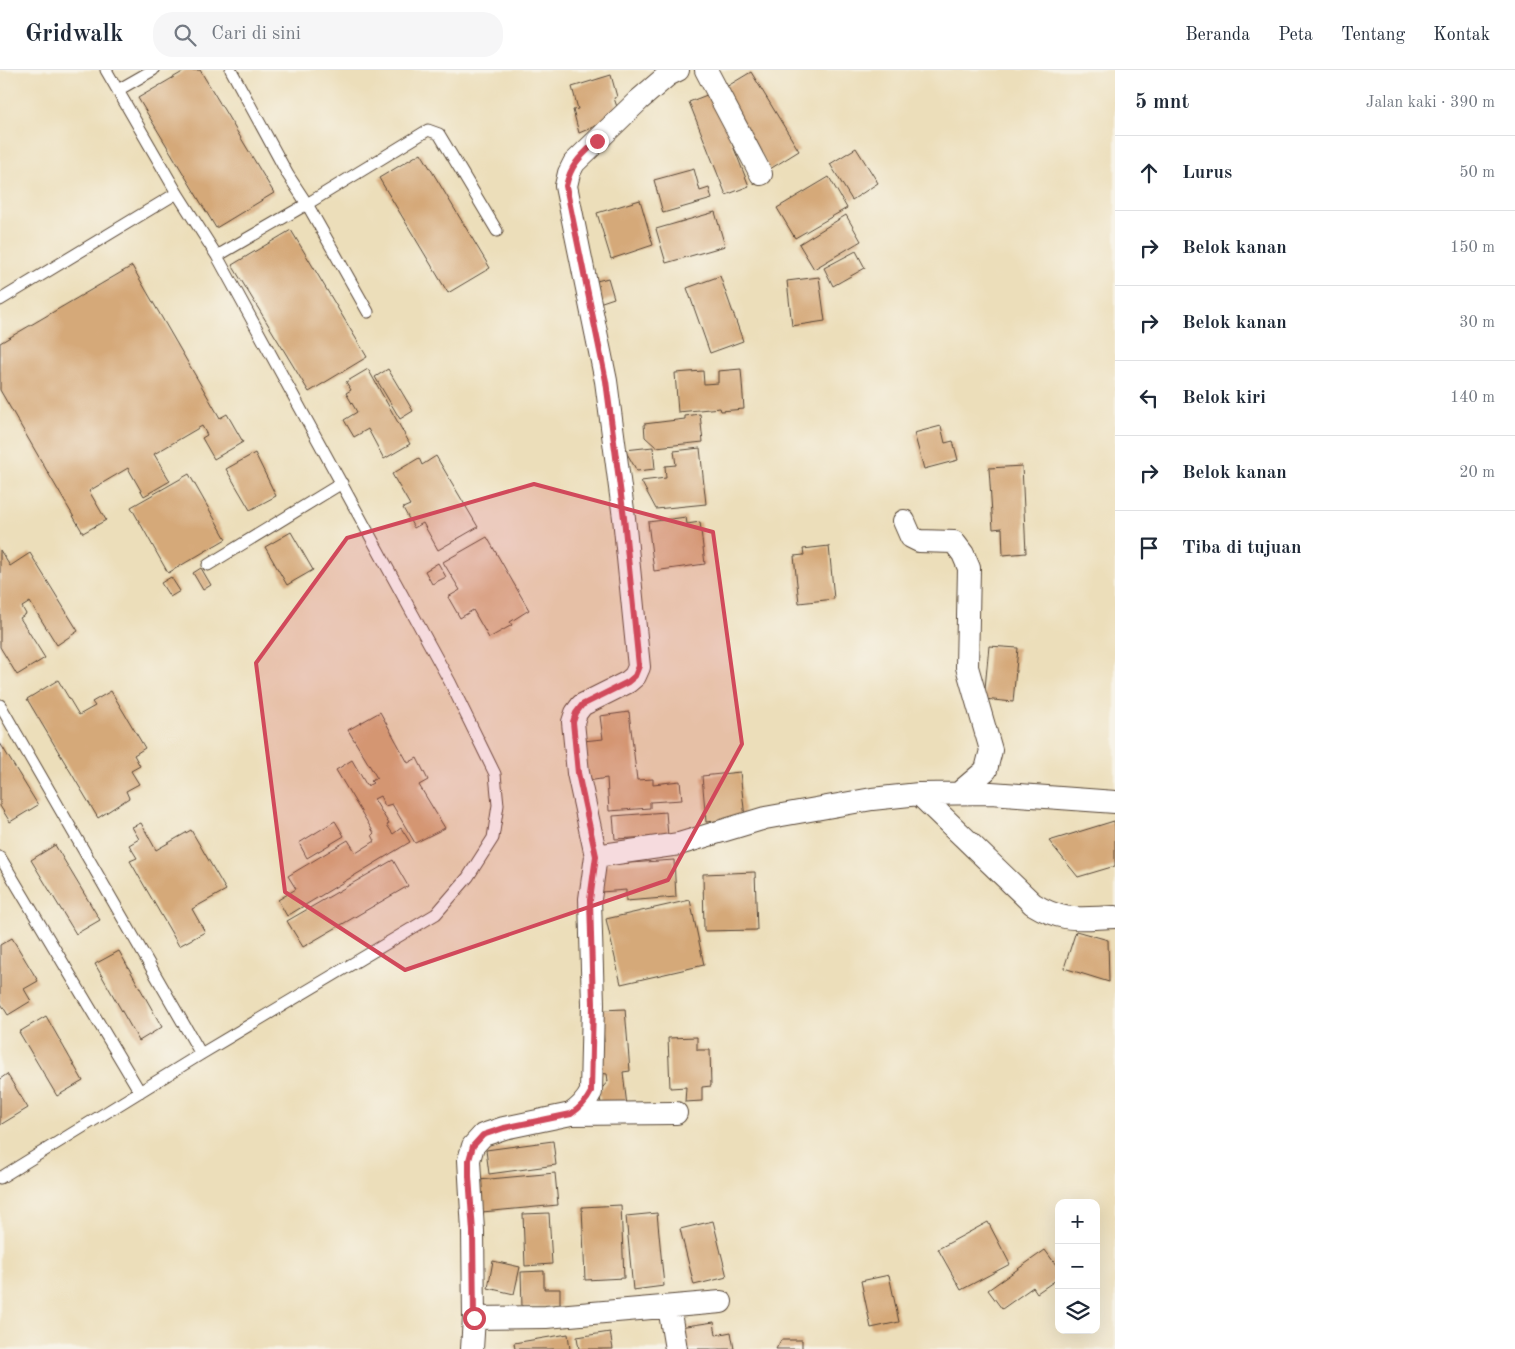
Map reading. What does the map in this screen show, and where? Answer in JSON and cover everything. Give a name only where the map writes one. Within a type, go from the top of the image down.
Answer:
[{"type":"street","points":[[571,1114],[587,1100],[592,1085],[593,1004],[590,900],[596,856],[578,773],[573,722],[576,713],[582,705],[628,682],[635,676],[639,666],[624,518],[606,381],[566,186],[574,163],[639,100],[668,75],[678,70]]},
{"type":"street","points":[[706,70],[760,174]]},
{"type":"street","points":[[904,521],[911,536],[919,541],[954,542],[963,554],[969,568],[967,667],[991,750],[986,770],[960,793]]},
{"type":"street","points":[[596,856],[679,844],[765,818],[872,799],[919,794],[991,793],[1114,803]]},
{"type":"street","points":[[919,794],[1033,904],[1048,914],[1068,919],[1115,917]]},
{"type":"street","points":[[472,1349],[474,1318],[473,1232],[469,1160],[473,1146],[483,1135],[504,1128],[571,1114],[676,1113]]},
{"type":"street","points":[[474,1318],[546,1317],[721,1302]]},
{"type":"street","points":[[669,1307],[676,1349]]},
{"type":"lane","points":[[0,1178],[201,1054],[436,914],[468,877],[493,838],[498,805],[495,774],[450,682],[217,256],[177,193],[106,70]]},
{"type":"lane","points":[[118,90],[152,70]]},
{"type":"lane","points":[[231,70],[288,175],[307,204],[368,312]]},
{"type":"lane","points":[[217,256],[428,130],[439,134],[498,231]]},
{"type":"lane","points":[[0,300],[177,193]]},
{"type":"lane","points":[[208,565],[342,483]]},
{"type":"lane","points":[[0,705],[201,1054]]},
{"type":"lane","points":[[0,857],[140,1092]]},
{"type":"highlighted area","points":[[534,484],[713,532],[742,744],[668,880],[405,970],[285,892],[256,663],[347,538]]},
{"type":"building","points":[[186,70],[200,70],[274,193],[216,228],[138,98]]},
{"type":"building","points":[[751,72],[799,151],[770,169],[721,90]]},
{"type":"building","points":[[611,75],[617,97],[614,98],[618,110],[605,122],[579,133],[573,110],[578,109],[572,87]]},
{"type":"building","points":[[712,93],[749,186],[726,195],[689,102]]},
{"type":"building","points":[[856,148],[878,183],[852,200],[830,164]]},
{"type":"building","points":[[421,153],[490,268],[448,293],[379,178]]},
{"type":"building","points":[[694,169],[700,191],[709,188],[712,199],[663,213],[654,180]]},
{"type":"building","points":[[829,177],[847,208],[795,238],[777,208]]},
{"type":"building","points":[[640,200],[653,245],[611,259],[597,213]]},
{"type":"building","points":[[715,212],[725,246],[666,263],[656,229]]},
{"type":"building","points":[[846,215],[861,241],[814,269],[799,244]]},
{"type":"building","points":[[291,230],[367,357],[309,392],[232,265]]},
{"type":"building","points":[[856,251],[865,268],[833,286],[824,268]]},
{"type":"building","points":[[132,266],[220,418],[227,414],[243,442],[214,459],[202,438],[207,435],[202,426],[154,454],[170,481],[144,496],[128,468],[89,491],[106,520],[83,533],[0,390],[0,343]]},
{"type":"building","points":[[720,276],[743,341],[710,353],[687,288]]},
{"type":"building","points":[[819,277],[825,321],[792,326],[787,281]]},
{"type":"building","points":[[608,278],[614,298],[599,303],[593,282]]},
{"type":"building","points":[[368,369],[410,444],[384,459],[368,429],[354,437],[344,420],[357,412],[346,393],[351,390],[346,382]]},
{"type":"building","points":[[388,369],[413,411],[400,419],[375,377]]},
{"type":"building","points":[[741,369],[744,409],[721,411],[720,408],[678,412],[675,373],[703,371],[704,384],[718,383],[718,371]]},
{"type":"building","points":[[700,414],[703,442],[656,447],[645,437],[644,424],[685,419],[685,416]]},
{"type":"building","points":[[941,426],[945,443],[953,441],[958,460],[924,469],[914,433]]},
{"type":"building","points":[[653,447],[655,469],[637,471],[625,450]]},
{"type":"building","points":[[700,448],[706,504],[656,509],[641,481],[666,478],[665,466],[676,465],[674,451]]},
{"type":"building","points":[[255,453],[276,496],[250,510],[226,469]]},
{"type":"building","points":[[436,456],[478,527],[438,550],[423,523],[414,528],[403,508],[410,505],[392,474],[419,458],[422,465]]},
{"type":"building","points":[[1022,466],[1026,553],[1003,555],[1002,528],[993,529],[989,468]]},
{"type":"building","points":[[189,474],[226,539],[168,573],[131,507]]},
{"type":"building","points":[[686,517],[687,524],[700,522],[705,564],[654,571],[648,522]]},
{"type":"building","points":[[291,532],[313,570],[287,585],[265,547]]},
{"type":"building","points":[[487,537],[529,610],[510,622],[512,625],[489,638],[473,610],[460,618],[448,597],[460,590],[443,562]]},
{"type":"building","points":[[829,546],[834,599],[799,603],[794,556],[804,555],[803,549]]},
{"type":"building","points":[[0,550],[10,566],[30,553],[78,631],[57,645],[30,602],[22,607],[26,614],[20,618],[45,658],[17,675],[0,647]]},
{"type":"building","points":[[438,563],[446,577],[432,584],[425,571]]},
{"type":"building","points":[[201,568],[211,585],[203,590],[193,573]]},
{"type":"building","points":[[171,577],[180,591],[170,597],[161,583]]},
{"type":"building","points":[[989,646],[1018,648],[1013,702],[984,699]]},
{"type":"building","points":[[58,680],[79,715],[95,706],[92,702],[111,691],[145,748],[134,755],[140,766],[131,771],[139,784],[126,791],[129,798],[98,818],[27,699]]},
{"type":"building","points":[[380,712],[408,763],[417,758],[428,780],[419,785],[445,828],[415,843],[392,804],[385,806],[380,796],[374,799],[393,834],[401,828],[410,842],[287,916],[278,900],[296,889],[288,876],[348,840],[356,853],[375,841],[372,835],[374,833],[336,770],[352,760],[367,786],[377,778],[348,730]]},
{"type":"building","points":[[629,712],[637,780],[653,779],[653,784],[680,781],[682,800],[650,802],[650,808],[609,811],[607,778],[588,781],[583,741],[603,739],[600,716]]},
{"type":"building","points":[[0,743],[38,805],[10,822],[0,806]]},
{"type":"building","points":[[740,772],[745,818],[706,822],[702,776]]},
{"type":"building","points":[[666,812],[668,836],[615,839],[613,816]]},
{"type":"building","points":[[335,821],[344,836],[307,858],[299,843]]},
{"type":"building","points":[[1114,821],[1115,866],[1078,877],[1049,841]]},
{"type":"building","points":[[141,823],[156,850],[191,830],[226,890],[192,909],[205,932],[179,946],[130,861],[137,858],[129,845],[139,839],[132,827]]},
{"type":"building","points":[[55,845],[100,920],[76,934],[31,860]]},
{"type":"building","points":[[393,860],[408,886],[303,947],[287,921]]},
{"type":"building","points":[[674,860],[676,897],[626,901],[626,890],[601,892],[600,865]]},
{"type":"building","points":[[755,872],[757,930],[704,931],[703,874]]},
{"type":"building","points":[[690,900],[704,965],[621,984],[606,919]]},
{"type":"building","points":[[1076,931],[1108,940],[1109,982],[1064,968]]},
{"type":"building","points":[[12,938],[38,981],[24,989],[31,1001],[8,1015],[0,1002],[0,945]]},
{"type":"building","points":[[119,951],[162,1027],[139,1041],[95,964]]},
{"type":"building","points":[[625,1009],[630,1071],[623,1072],[627,1106],[602,1109],[599,1092],[608,1081],[607,1074],[601,1073],[599,1043],[604,1042],[602,1010]]},
{"type":"building","points":[[46,1016],[83,1081],[57,1096],[19,1032]]},
{"type":"building","points":[[697,1037],[697,1050],[710,1050],[711,1086],[702,1087],[702,1101],[685,1102],[686,1087],[670,1088],[668,1038]]},
{"type":"building","points":[[7,1074],[28,1108],[0,1125],[0,1079]]},
{"type":"building","points":[[553,1141],[556,1165],[489,1174],[486,1150]]},
{"type":"building","points":[[555,1173],[558,1205],[482,1212],[479,1180]]},
{"type":"building","points":[[621,1205],[624,1278],[585,1280],[582,1207]]},
{"type":"building","points":[[549,1213],[552,1264],[525,1266],[523,1214]]},
{"type":"building","points":[[657,1213],[664,1286],[633,1290],[626,1216]]},
{"type":"building","points":[[713,1221],[727,1277],[694,1285],[680,1229]]},
{"type":"building","points":[[988,1222],[1010,1264],[961,1290],[938,1249]]},
{"type":"building","points":[[1045,1250],[1055,1264],[1055,1281],[1037,1293],[1033,1287],[1002,1309],[988,1290]]},
{"type":"building","points":[[493,1261],[520,1267],[514,1294],[488,1288]]},
{"type":"building","points":[[544,1271],[544,1289],[560,1289],[560,1306],[522,1307],[521,1272]]},
{"type":"building","points":[[889,1275],[899,1322],[871,1328],[861,1281]]},
{"type":"building","points":[[714,1322],[716,1335],[731,1332],[734,1349],[682,1349],[679,1327]]},
{"type":"building","points":[[610,1332],[613,1349],[579,1349],[577,1337]]},
{"type":"building","points":[[568,1334],[570,1349],[515,1349],[514,1343]]},
{"type":"building","points":[[781,1340],[802,1340],[802,1349],[776,1349]]},
{"type":"route","points":[[474,1318],[473,1232],[469,1176],[469,1160],[473,1146],[483,1135],[504,1128],[571,1114],[580,1108],[591,1092],[593,1004],[590,900],[596,856],[578,773],[573,722],[576,713],[582,705],[594,697],[628,682],[635,676],[639,666],[618,463],[606,381],[566,186],[574,163],[597,141]]}]
